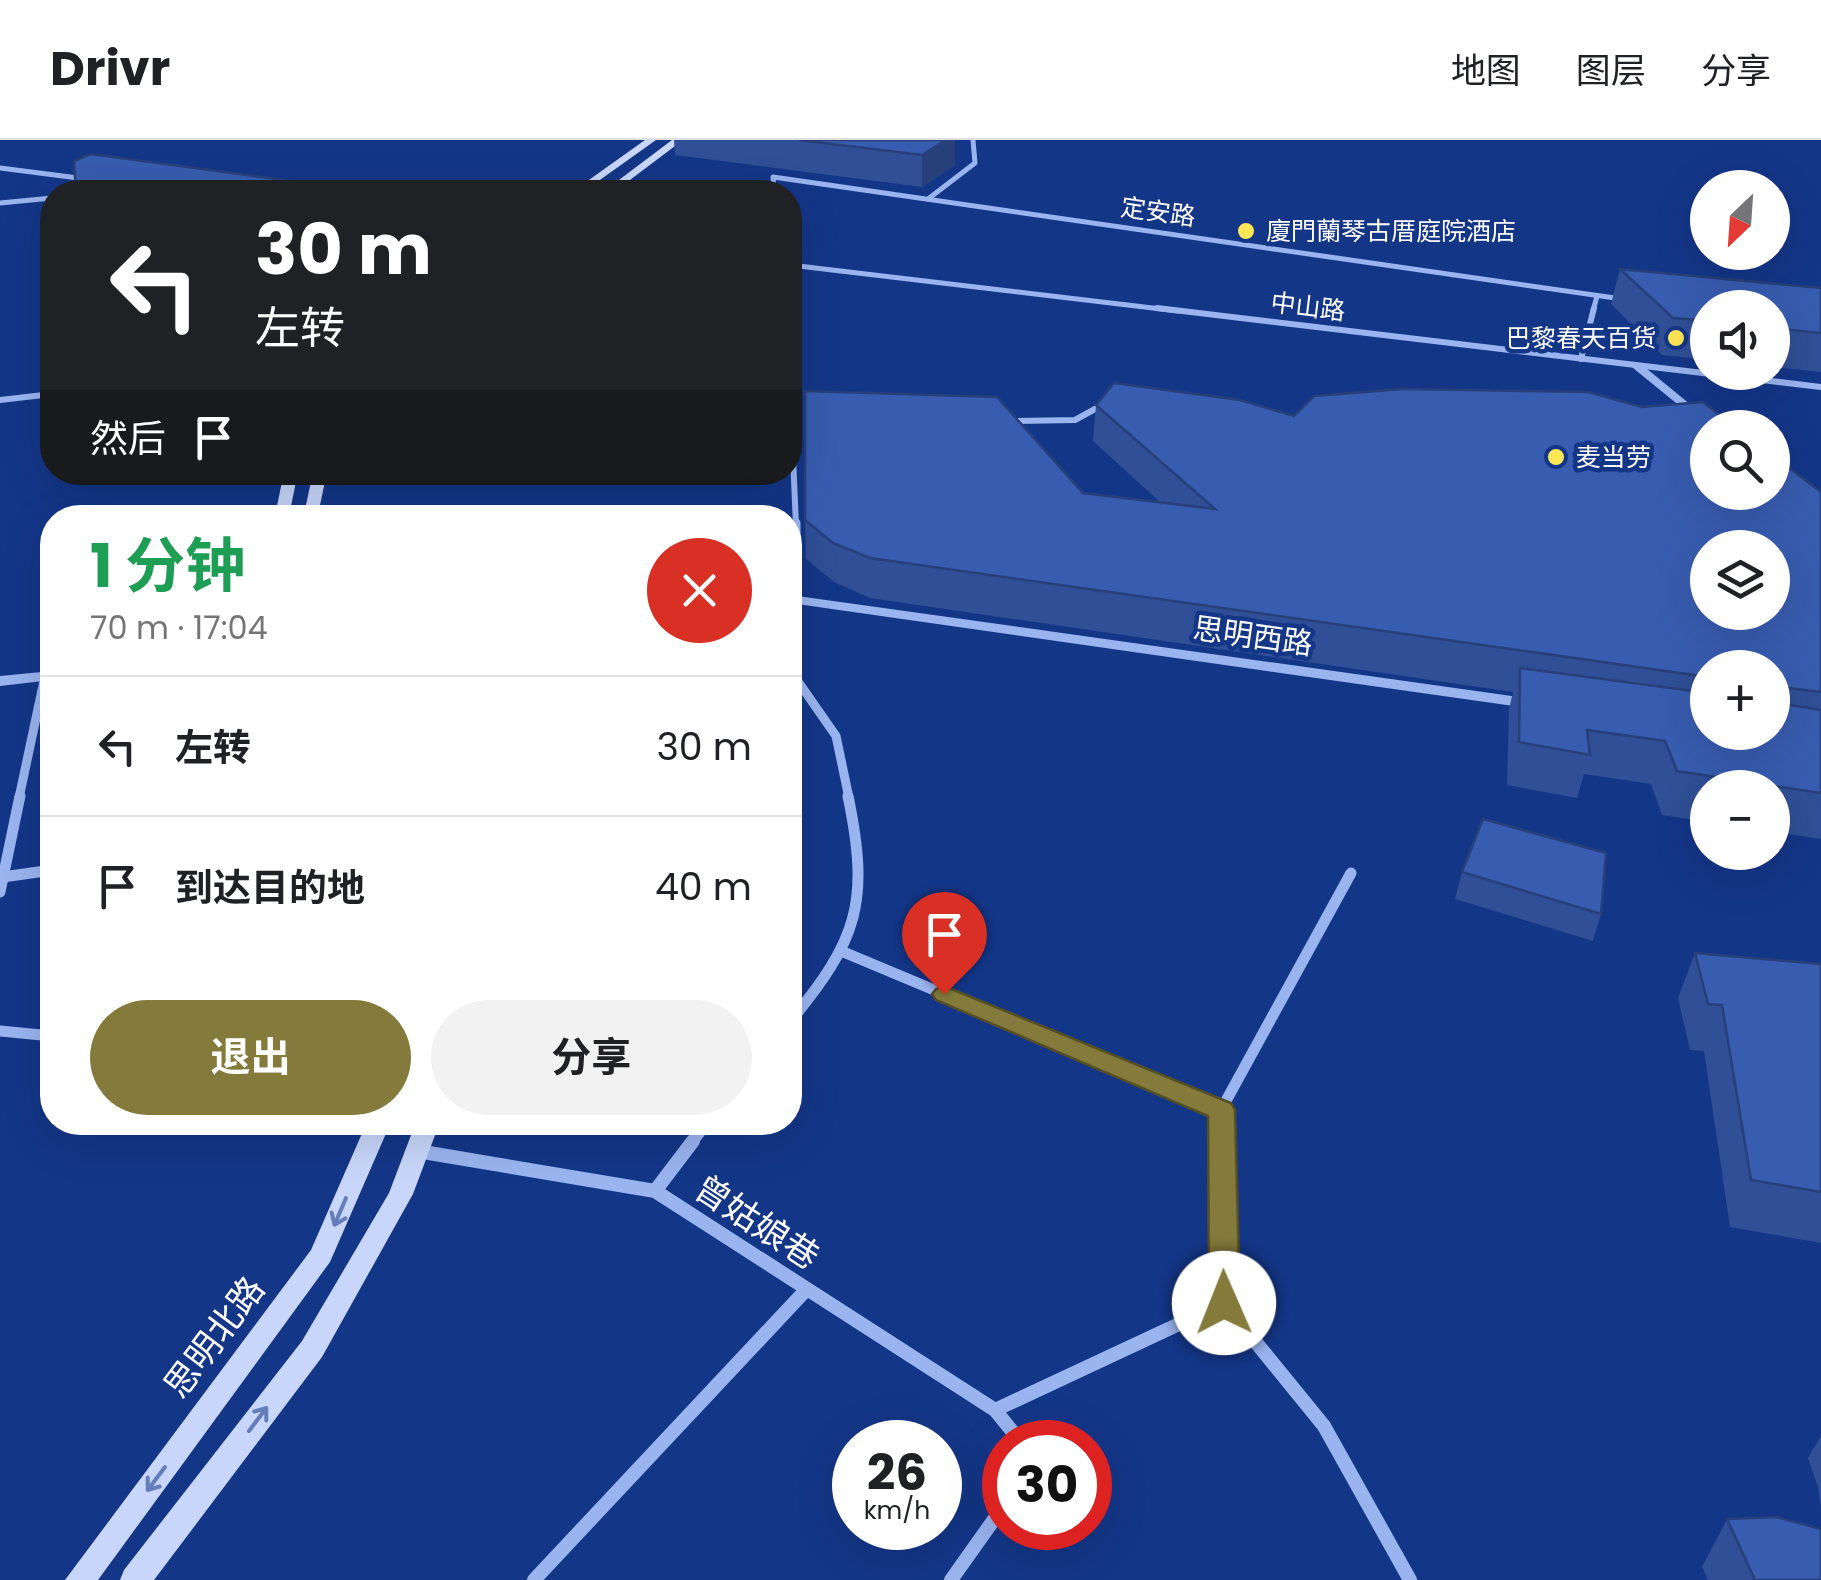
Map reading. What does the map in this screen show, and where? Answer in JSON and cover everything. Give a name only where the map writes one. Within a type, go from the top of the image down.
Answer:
[{"type":"main road","points":[[594,180],[651,140]]},
{"type":"main road","points":[[624,180],[678,140]]},
{"type":"main road","name":"思明北路","points":[[80,1580],[321,1256],[372,1135]]},
{"type":"main road","points":[[135,1580],[312,1348],[401,1194],[423,1135]]},
{"type":"street","points":[[928,199],[975,162],[973,140]]},
{"type":"street","points":[[0,168],[99,180]]},
{"type":"street","name":"定安路","points":[[802,181],[1636,300]]},
{"type":"street","points":[[0,203],[40,199]]},
{"type":"street","name":"中山路","points":[[802,266],[1821,387]]},
{"type":"street","points":[[1581,359],[1598,296]]},
{"type":"street","points":[[1638,366],[1692,410]]},
{"type":"street","points":[[0,400],[40,395]]},
{"type":"street","points":[[998,421],[1075,420],[1111,400]]},
{"type":"street","points":[[802,418],[810,418]]},
{"type":"street","name":"思明西路","points":[[802,600],[1550,706]]},
{"type":"street","points":[[0,681],[40,677]]},
{"type":"street","points":[[802,686],[836,736],[856,833],[859,906],[833,970],[802,1007]]},
{"type":"street","points":[[0,892],[40,715]]},
{"type":"street","points":[[3,877],[40,872]]},
{"type":"street","points":[[1351,873],[1222,1110],[1224,1303],[1324,1426],[1410,1580]]},
{"type":"street","points":[[841,951],[1222,1110]]},
{"type":"street","points":[[0,1030],[40,1035]]},
{"type":"street","points":[[654,1191],[698,1135]]},
{"type":"street","name":"曾姑娘巷","points":[[417,1150],[654,1191],[995,1410],[1003,1420]]},
{"type":"street","points":[[534,1580],[806,1290]]},
{"type":"street","points":[[995,1410],[1224,1303]]},
{"type":"street","points":[[951,1580],[982,1536]]},
{"type":"building","points":[[799,140],[946,140],[922,155]]},
{"type":"building","points":[[91,154],[283,180],[75,180],[74,161]]},
{"type":"building","points":[[1620,269],[1821,288],[1821,333],[1790,330],[1790,290],[1690,290],[1690,319],[1673,318]]},
{"type":"building","points":[[1114,383],[1240,400],[1294,416],[1314,396],[1403,389],[1588,392],[1642,407],[1703,402],[1713,410],[1690,410],[1690,510],[1790,510],[1790,469],[1821,492],[1821,692],[1790,688],[1790,650],[1690,650],[1690,674],[870,558],[833,543],[805,520],[805,391],[997,397],[1083,493],[1215,509],[1096,405]]},
{"type":"building","points":[[1520,668],[1690,691],[1690,750],[1790,750],[1790,705],[1821,710],[1821,793],[1790,788],[1790,770],[1677,771],[1665,741],[1587,730],[1590,755],[1519,742]]},
{"type":"building","points":[[1483,819],[1606,853],[1601,914],[1462,872]]},
{"type":"building","points":[[1695,953],[1821,964],[1821,1192],[1751,1180],[1722,1005],[1708,1004]]},
{"type":"building","points":[[1776,1517],[1821,1529],[1821,1580],[1755,1580],[1727,1519]]},
{"type":"place","name":"廈門蘭琴古厝庭院酒店","points":[[1246,231]]},
{"type":"place","name":"巴黎春天百货","points":[[1676,338]]},
{"type":"place","name":"麦当劳","points":[[1556,457]]},
{"type":"route","points":[[944,994],[1222,1110],[1224,1303]]}]
